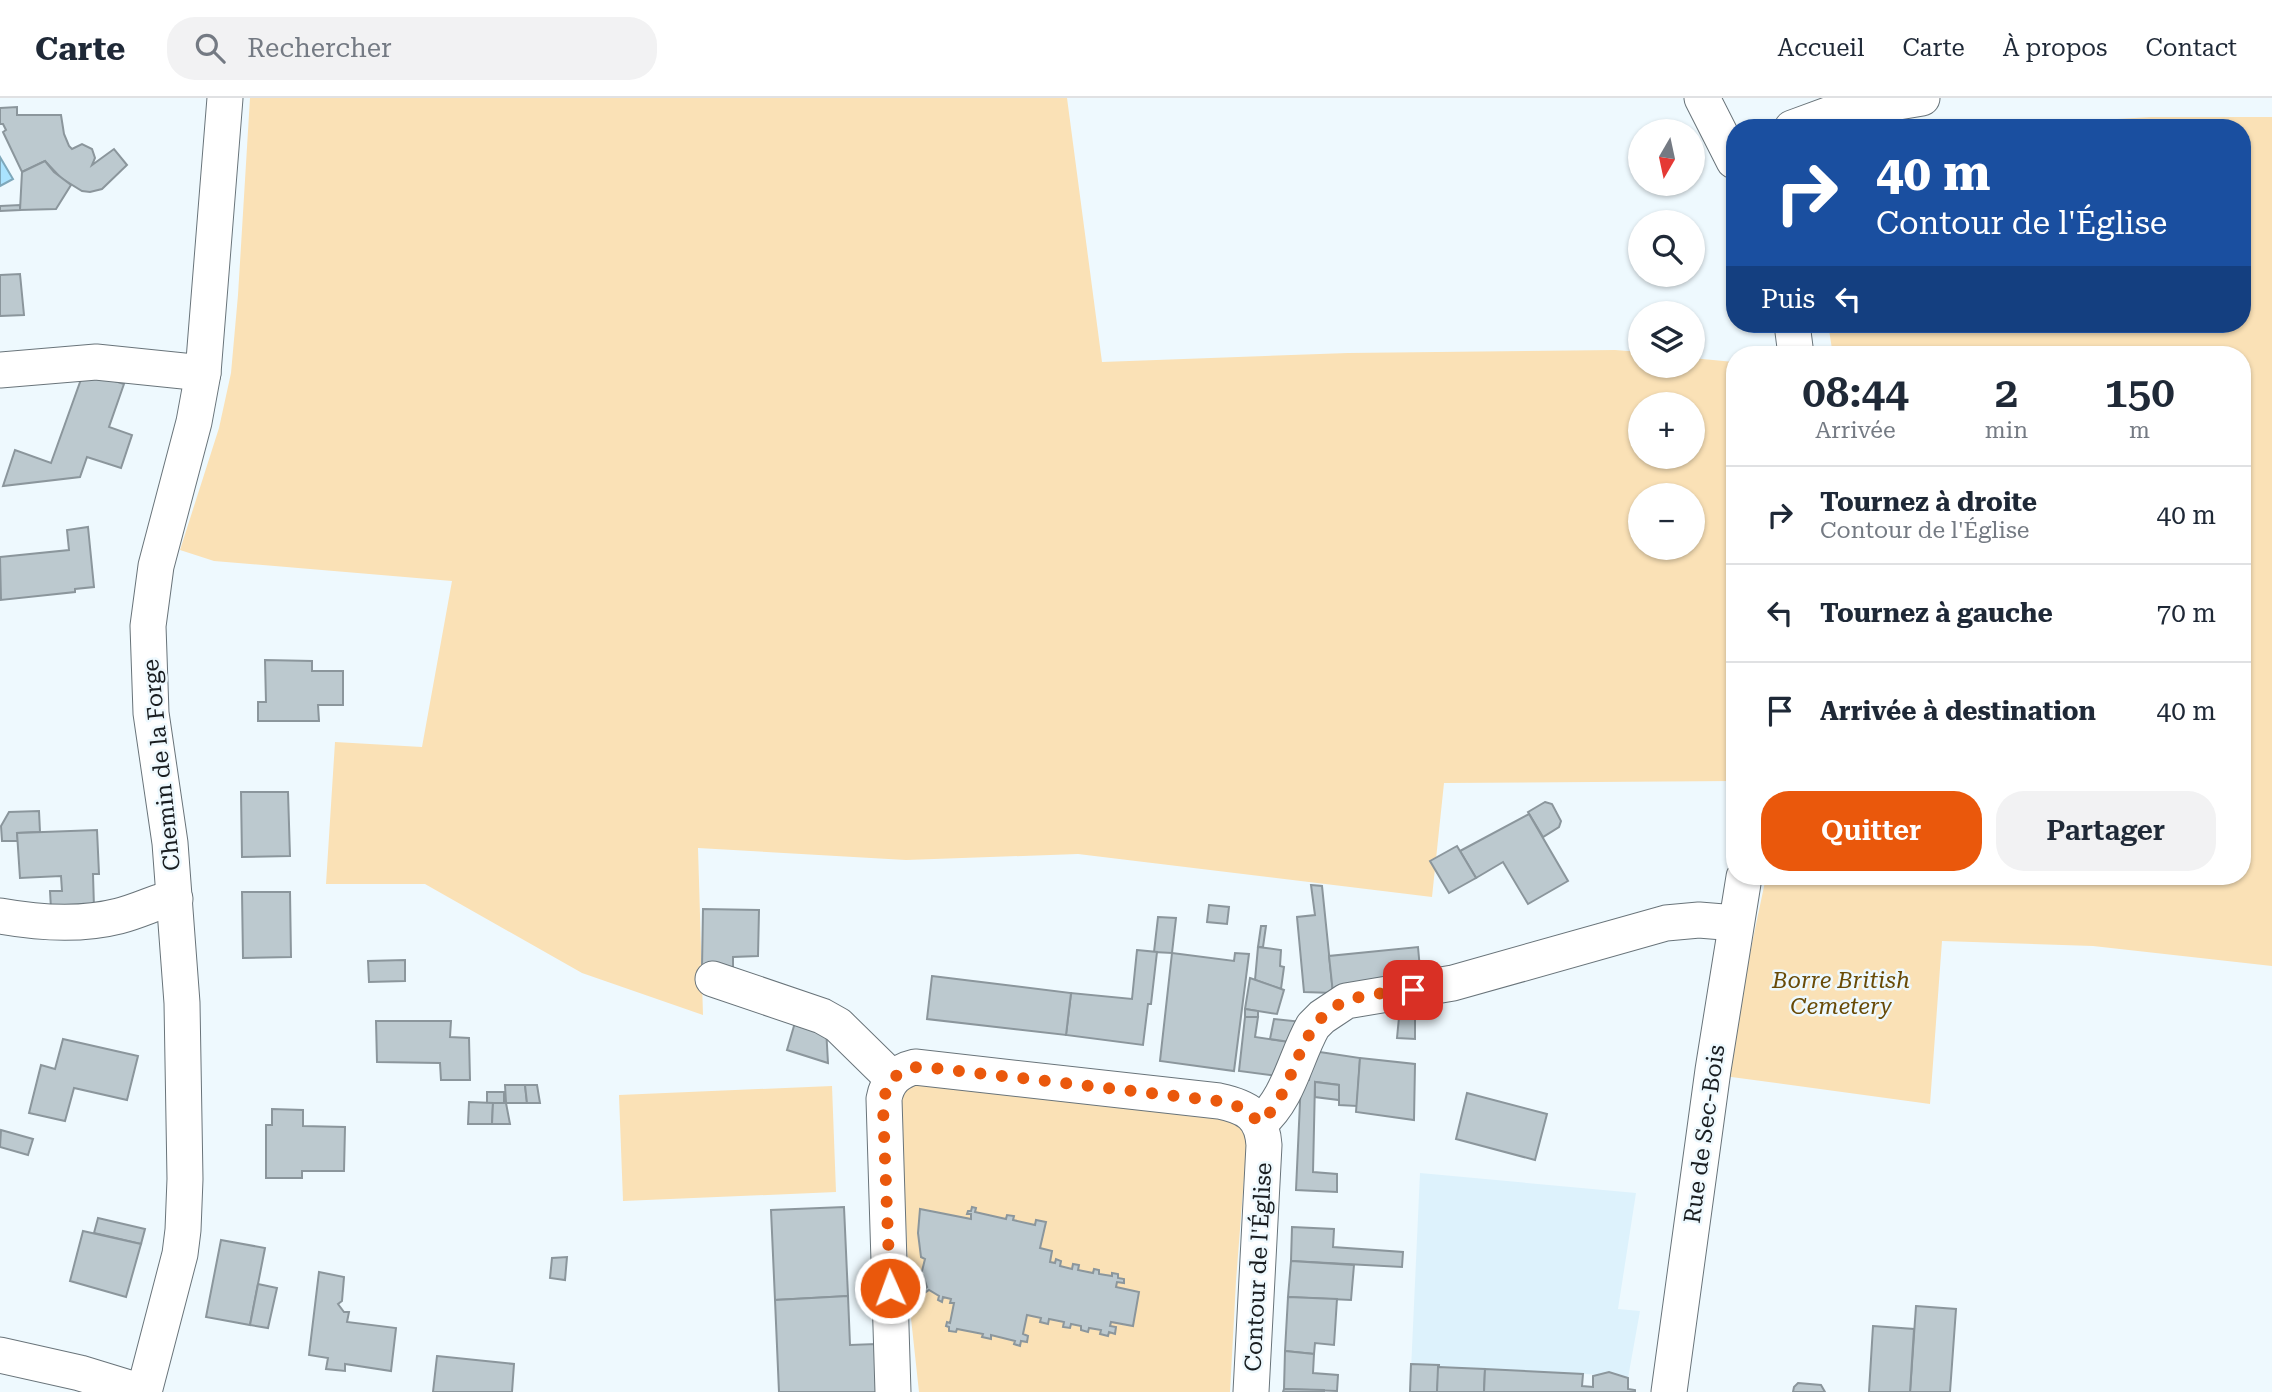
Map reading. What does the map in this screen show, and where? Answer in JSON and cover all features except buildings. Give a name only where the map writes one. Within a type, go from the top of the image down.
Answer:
[{"type":"street","name":"Chemin de la Forge","points":[[143,1392],[174,1280],[185,1207],[185,1057],[175,899],[170,843],[150,713],[148,626],[156,566],[194,422],[203,373],[225,98]]},
{"type":"street","points":[[1702,98],[1726,144]]},
{"type":"street","points":[[1817,119],[1833,113],[1922,98]]},
{"type":"street","points":[[0,370],[96,362],[203,373]]},
{"type":"street","name":"Rue de Sec-Bois","points":[[1669,1392],[1713,1070],[1743,885]]},
{"type":"street","points":[[0,916],[54,922],[106,919],[175,899]]},
{"type":"street","points":[[893,1392],[883,1107],[885,1092],[892,1079],[907,1069],[925,1067],[1219,1101],[1243,1108],[1260,1123],[1282,1096],[1313,1026],[1332,1008],[1346,1001],[1453,983],[1666,923],[1699,920],[1737,923]]},
{"type":"street","points":[[713,979],[822,1016],[838,1025],[892,1079]]},
{"type":"street","name":"Contour de l'Église","points":[[1251,1392],[1264,1145],[1260,1123]]},
{"type":"street","points":[[0,1355],[80,1373],[143,1392]]},
{"type":"shaded area","points":[[1420,1173],[1636,1193],[1618,1309],[1640,1311],[1628,1378],[1576,1373],[1410,1392]]},
{"type":"green space","points":[[250,98],[1067,98],[1102,362],[1348,353],[1615,350],[1628,351],[1628,378],[1705,378],[1705,359],[1726,361],[1726,781],[1444,783],[1432,897],[1078,854],[906,860],[698,848],[703,1015],[582,973],[425,884],[326,884],[335,742],[422,747],[452,581],[214,561],[180,550],[219,428],[231,373]]},
{"type":"green space","name":"Borre British Cemetery","points":[[2272,117],[2272,966],[2093,946],[1942,941],[1930,1104],[1724,1076],[1764,885],[2251,885],[2251,346],[1832,346],[1829,333],[2251,333],[2251,119],[2116,119]]},
{"type":"green space","points":[[919,1083],[1231,1116],[1242,1126],[1247,1139],[1230,1392],[919,1392],[910,1309],[900,1096],[906,1089]]},
{"type":"green space","points":[[832,1086],[836,1192],[623,1201],[619,1095]]},
{"type":"water","points":[[0,157],[13,179],[0,186]]},
{"type":"route","points":[[890,1288],[883,1107],[888,1084],[899,1073],[915,1067],[925,1067],[1219,1101],[1243,1108],[1260,1123],[1275,1108],[1282,1096],[1313,1026],[1332,1008],[1346,1001],[1413,990]]}]
